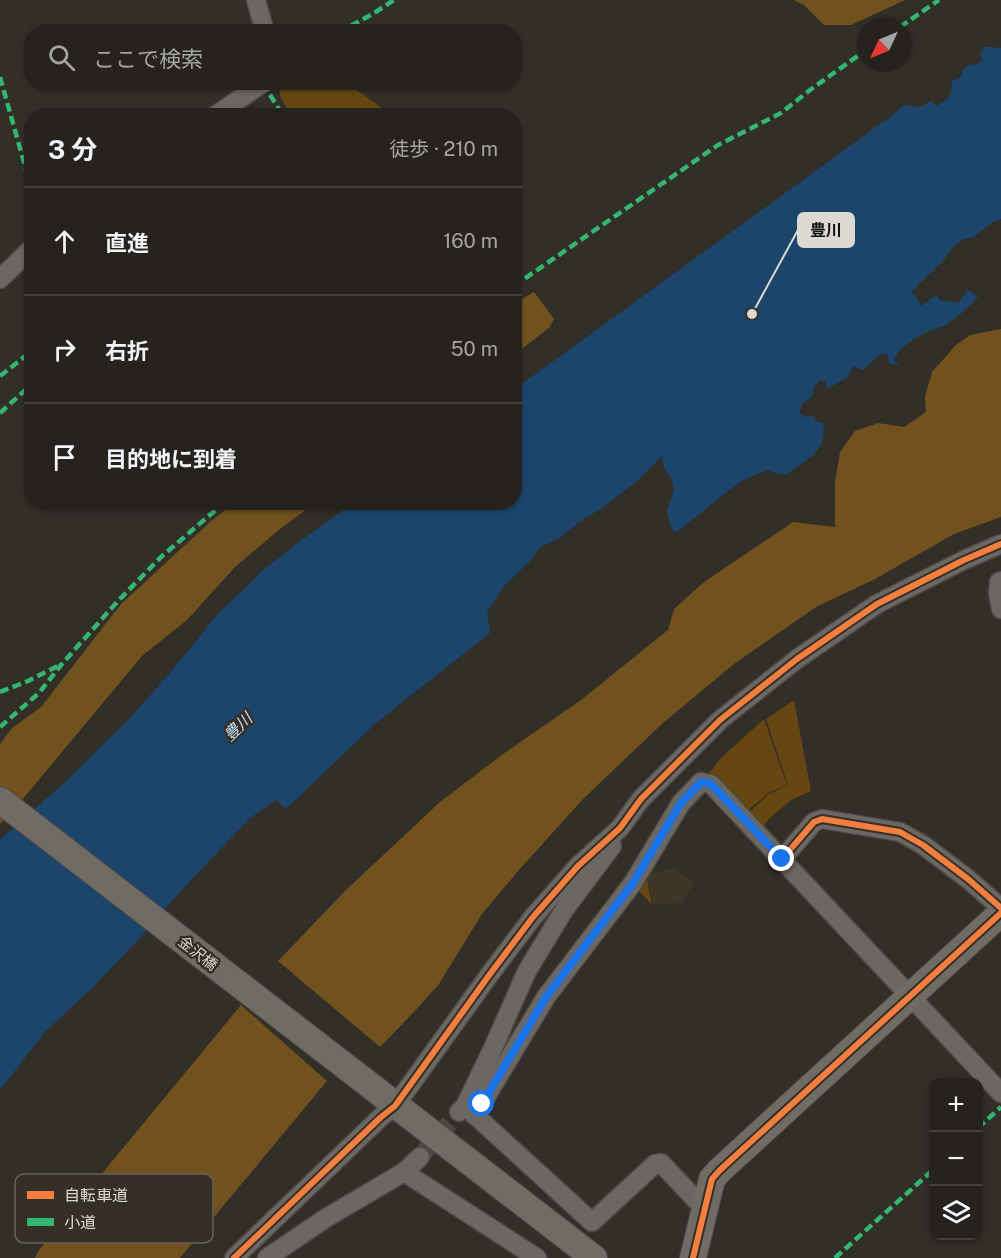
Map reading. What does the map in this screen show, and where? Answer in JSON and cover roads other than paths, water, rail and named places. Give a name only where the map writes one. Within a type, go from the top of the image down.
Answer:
[{"type":"main road","name":"金沢橋","points":[[0,800],[594,1258]]},
{"type":"main road","points":[[693,1258],[712,1179],[720,1170],[1001,913]]},
{"type":"street","points":[[256,0],[264,24]]},
{"type":"street","points":[[227,108],[252,90]]},
{"type":"street","points":[[0,279],[24,256]]},
{"type":"street","points":[[466,1111],[527,971],[564,910],[610,849],[620,828],[641,799],[720,720],[797,659],[877,604],[1001,544]]},
{"type":"street","points":[[1001,581],[998,593],[1001,609]]},
{"type":"street","points":[[466,1111],[546,997],[633,883],[681,803],[701,782],[711,784],[1001,1093]]},
{"type":"street","points":[[782,859],[814,822],[822,819],[900,832],[968,879],[1001,908]]},
{"type":"street","points":[[234,1258],[395,1106],[533,917],[578,866],[620,828]]},
{"type":"street","points":[[466,1111],[592,1222],[655,1164],[661,1163],[696,1200],[705,1205]]},
{"type":"street","points":[[267,1258],[326,1218],[404,1172],[420,1157]]},
{"type":"street","points":[[404,1172],[537,1258]]},
{"type":"water","points":[[984,47],[1001,48],[1001,219],[991,223],[974,237],[964,239],[953,247],[942,262],[911,292],[921,306],[936,295],[940,300],[958,303],[968,290],[978,297],[950,322],[922,334],[903,347],[894,360],[899,365],[889,363],[887,354],[880,354],[863,370],[853,366],[848,377],[827,389],[826,381],[820,380],[814,387],[812,397],[803,403],[799,412],[805,417],[812,416],[816,421],[824,424],[821,446],[811,457],[787,474],[778,474],[768,470],[740,482],[675,533],[670,525],[667,511],[674,490],[662,456],[636,482],[602,508],[579,522],[561,537],[539,548],[532,559],[504,586],[487,612],[490,633],[376,723],[286,809],[276,800],[249,819],[95,985],[45,1032],[0,1090],[0,840],[65,782],[130,718],[217,615],[260,573],[343,510],[522,510],[522,384],[900,108],[908,105],[920,107],[931,101],[936,106],[943,102],[951,93],[951,82],[962,76],[962,70],[970,64],[977,65],[983,59],[980,54]]},
{"type":"tunnel","points":[[420,1157],[459,1112]]},
{"type":"place","name":"豊川","points":[[752,314]]}]
